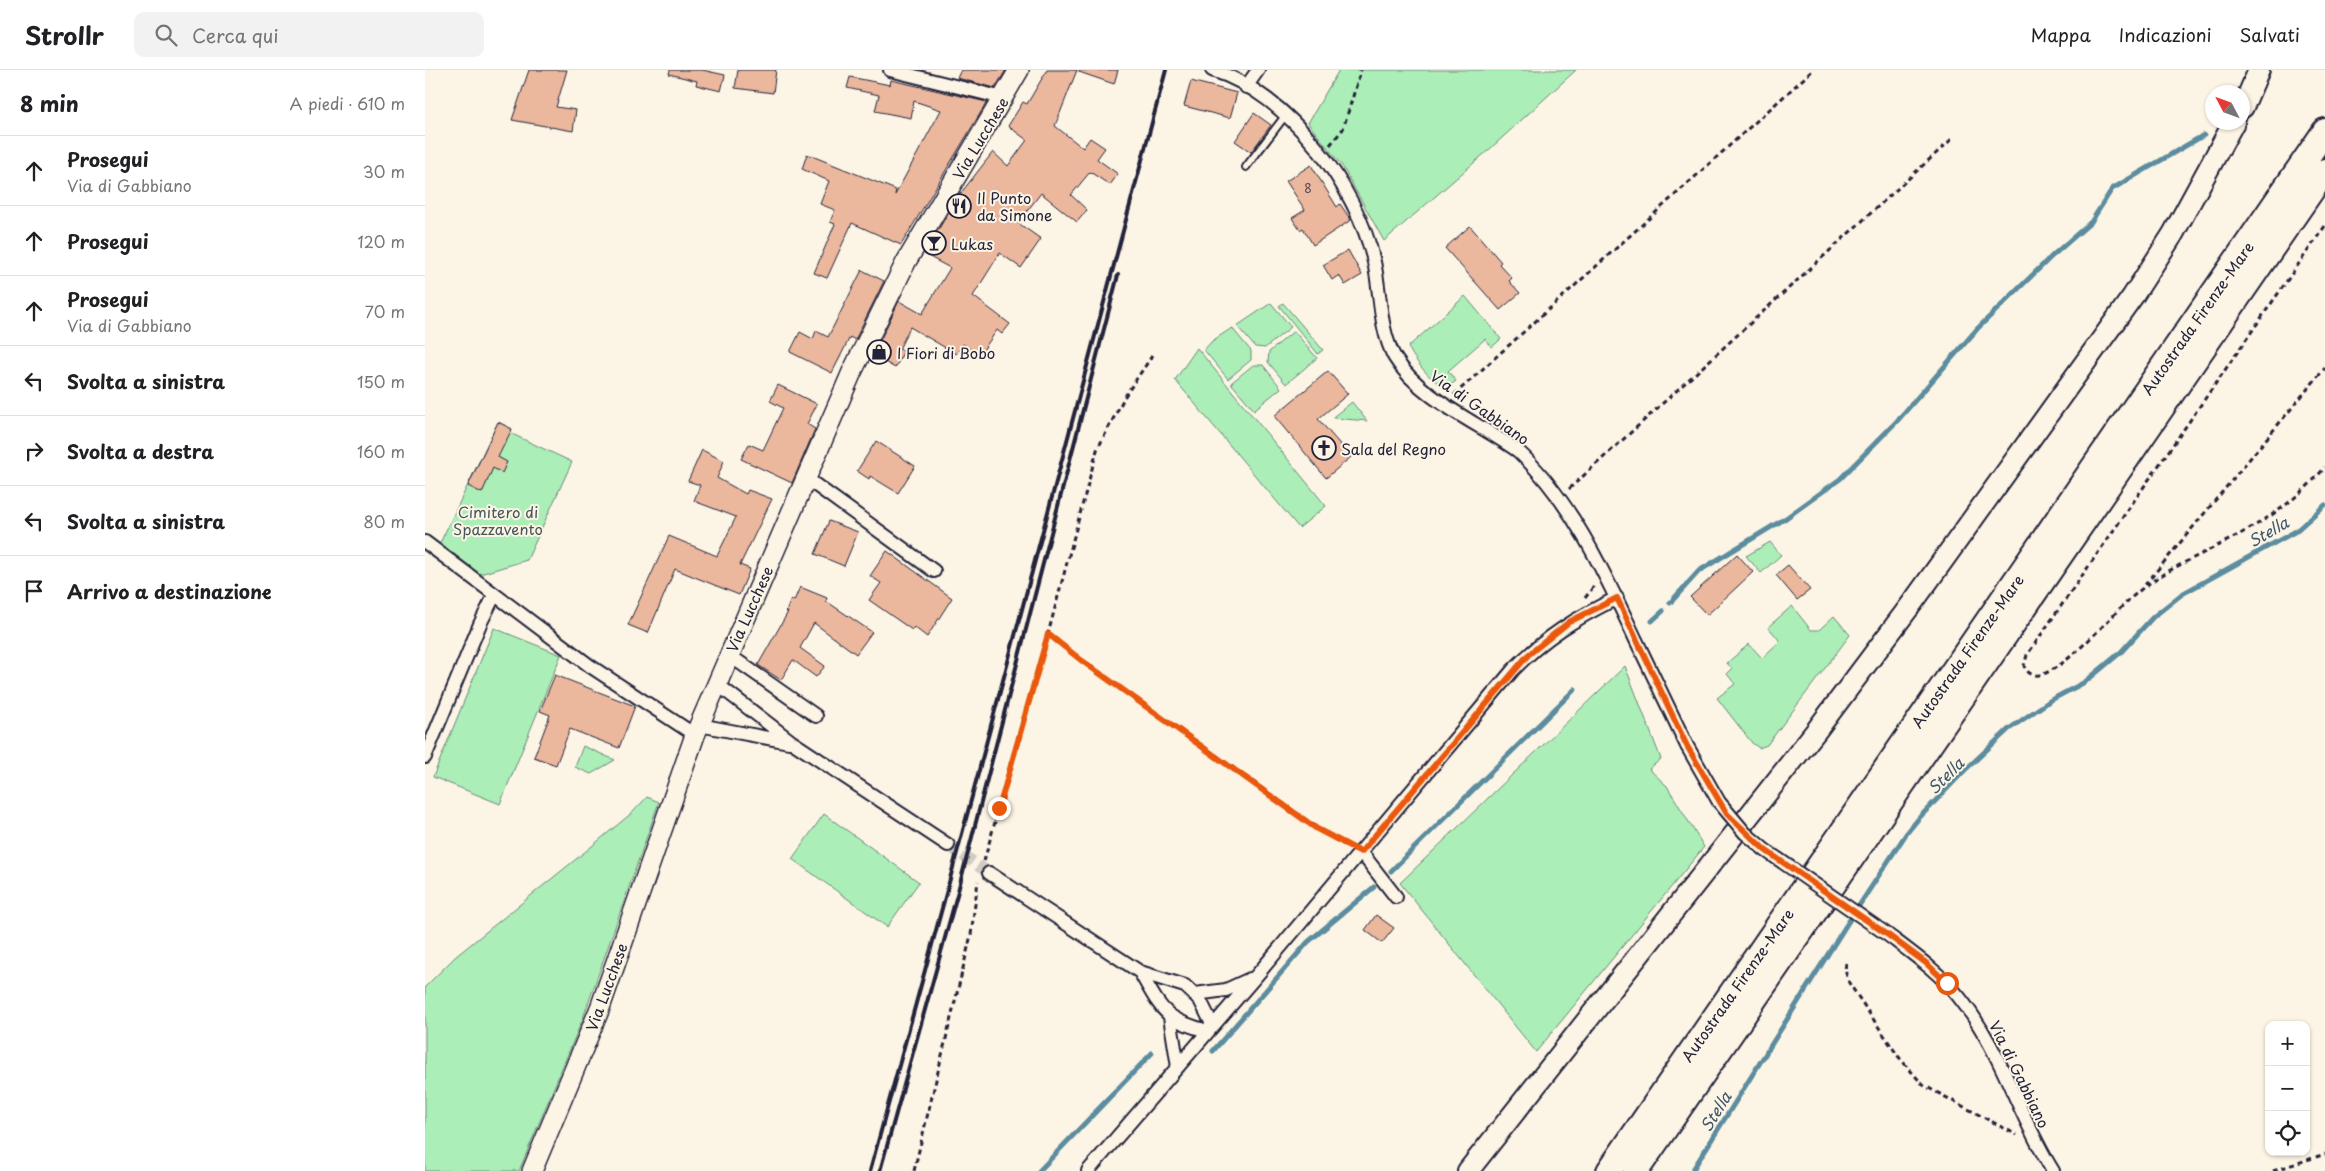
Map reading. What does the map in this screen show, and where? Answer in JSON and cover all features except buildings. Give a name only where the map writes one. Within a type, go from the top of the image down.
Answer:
[{"type":"highway","name":"Autostrada Firenze-Mare","points":[[1609,1171],[2325,132]]},
{"type":"highway","name":"Autostrada Firenze-Mare","points":[[1636,1171],[2325,171]]},
{"type":"main road","points":[[2250,91],[2259,70]]},
{"type":"main road","points":[[1468,1171],[1816,731],[1936,570],[2133,296],[2177,226],[2230,130]]},
{"type":"street","points":[[889,70],[1003,98]]},
{"type":"street","name":"Via Lucchese","points":[[532,1171],[600,1008],[697,730],[863,347],[906,262],[1019,70]]},
{"type":"street","name":"Via di Gabbiano","points":[[1212,70],[1246,87],[1285,116],[1321,151],[1360,216],[1374,260],[1385,327],[1392,352],[1411,378],[1445,404],[1518,451],[1530,462],[1559,498],[1617,598],[1687,746],[1719,802],[1745,833],[1765,850],[1888,935],[1926,963],[1947,983],[1968,1009],[1994,1052],[2036,1144],[2053,1171]]},
{"type":"street","points":[[1246,87],[1258,70]]},
{"type":"street","points":[[806,478],[933,571]]},
{"type":"street","points":[[425,542],[494,596],[590,666],[697,730],[792,742]]},
{"type":"street","points":[[425,757],[480,624],[494,596]]},
{"type":"street","points":[[1088,1171],[1257,975],[1355,846],[1528,655],[1569,622],[1617,598]]},
{"type":"street","points":[[729,655],[816,716]]},
{"type":"street","points":[[717,684],[792,742],[948,845]]},
{"type":"street","points":[[1355,846],[1396,897]]},
{"type":"street","points":[[984,871],[1140,972],[1173,981],[1195,994],[1211,1029]]},
{"type":"street","points":[[1140,972],[1160,1007],[1170,1017],[1183,1024],[1211,1029]]},
{"type":"street","points":[[1195,994],[1226,990],[1257,975]]},
{"type":"street","points":[[1170,1017],[1178,1067]]},
{"type":"lane","points":[[1247,167],[1285,116]]},
{"type":"path","points":[[1321,151],[1338,137],[1343,129],[1361,70]]},
{"type":"path","points":[[1445,404],[1813,70]]},
{"type":"path","points":[[1559,498],[1954,137]]},
{"type":"path","points":[[2325,226],[2027,655],[2024,666],[2026,670],[2038,675],[2060,664],[2140,590],[2325,368]]},
{"type":"path","points":[[914,1171],[969,942],[984,871],[1097,450],[1125,396],[1154,353]]},
{"type":"path","points":[[2140,590],[2170,570],[2269,518],[2293,500],[2325,467]]},
{"type":"path","points":[[1579,604],[1595,584],[1599,566]]},
{"type":"path","points":[[1048,634],[1096,671],[1317,829],[1355,846],[1344,854]]},
{"type":"path","points":[[1846,962],[1845,970],[1849,983],[1898,1056],[1915,1077],[1941,1096],[2036,1144]]},
{"type":"path","points":[[2273,1171],[2325,1154]]},
{"type":"green space","points":[[1339,70],[1576,70],[1491,148],[1384,241],[1342,166],[1308,123]]},
{"type":"green space","points":[[1465,296],[1501,339],[1492,347],[1485,339],[1448,371],[1456,381],[1449,386],[1443,385],[1430,377],[1408,347]]},
{"type":"green space","points":[[1271,303],[1291,327],[1265,348],[1255,347],[1237,326]]},
{"type":"green space","points":[[1283,303],[1323,350],[1318,354],[1279,306]]},
{"type":"green space","points":[[1232,328],[1251,351],[1251,360],[1228,379],[1204,350],[1212,341]]},
{"type":"green space","points":[[1294,331],[1317,358],[1286,384],[1268,362],[1269,352]]},
{"type":"green space","points":[[1197,348],[1326,506],[1299,528],[1175,380]]},
{"type":"green space","points":[[1253,365],[1263,365],[1281,388],[1254,410],[1231,383]]},
{"type":"green space","points":[[1352,402],[1367,421],[1334,418]]},
{"type":"green space","name":"Cimitero di Spazzavento","points":[[498,422],[512,429],[510,433],[572,462],[527,560],[480,574],[440,543]]},
{"type":"green space","points":[[1770,542],[1781,555],[1761,573],[1746,556]]},
{"type":"green space","points":[[1792,606],[1811,630],[1819,630],[1834,616],[1850,635],[1767,745],[1759,748],[1752,743],[1717,698],[1735,684],[1727,674],[1732,669],[1727,663],[1749,644],[1762,658],[1780,641],[1768,627]]},
{"type":"green space","points":[[494,628],[561,655],[500,804],[433,777]]},
{"type":"green space","points":[[1625,666],[1661,759],[1649,769],[1667,786],[1704,847],[1536,1052],[1400,883]]},
{"type":"green space","points":[[583,746],[615,760],[591,774],[575,767]]},
{"type":"green space","points":[[647,797],[659,802],[583,1018],[519,1171],[425,1171],[425,987],[455,957],[633,812]]},
{"type":"green space","points":[[824,814],[919,882],[887,927],[792,859]]},
{"type":"waterway","points":[[1670,603],[1699,571],[1786,518],[1840,479],[1897,421],[1978,328],[2052,256],[2091,222],[2112,189],[2204,135]]},
{"type":"waterway","name":"Stella","points":[[1692,1171],[1845,927],[1906,834],[1919,818],[1964,771],[2009,729],[2051,700],[2085,682],[2121,652],[2153,617],[2182,594],[2296,531],[2325,505]]},
{"type":"waterway","points":[[1652,621],[1663,611]]},
{"type":"waterway","points":[[1391,871],[1575,689]]},
{"type":"waterway","points":[[1213,1051],[1308,942],[1374,887]]},
{"type":"waterway","points":[[1039,1171],[1152,1053]]},
{"type":"tunnel","points":[[948,845],[989,873]]},
{"type":"railway","points":[[870,1171],[1166,70]]},
{"type":"railway","points":[[880,1171],[958,891],[1118,275]]},
{"type":"place","name":"Il Punto da Simone","points":[[959,206]]},
{"type":"place","name":"Lukas","points":[[934,243]]},
{"type":"place","name":"I Fiori di Bobo","points":[[879,352]]},
{"type":"place","name":"Sala del Regno","points":[[1324,448]]},
{"type":"route","points":[[999,808],[1048,634],[1081,660],[1317,829],[1361,852],[1513,670],[1528,655],[1569,622],[1617,598],[1687,746],[1727,814],[1765,850],[1888,935],[1926,963],[1947,983]]}]
